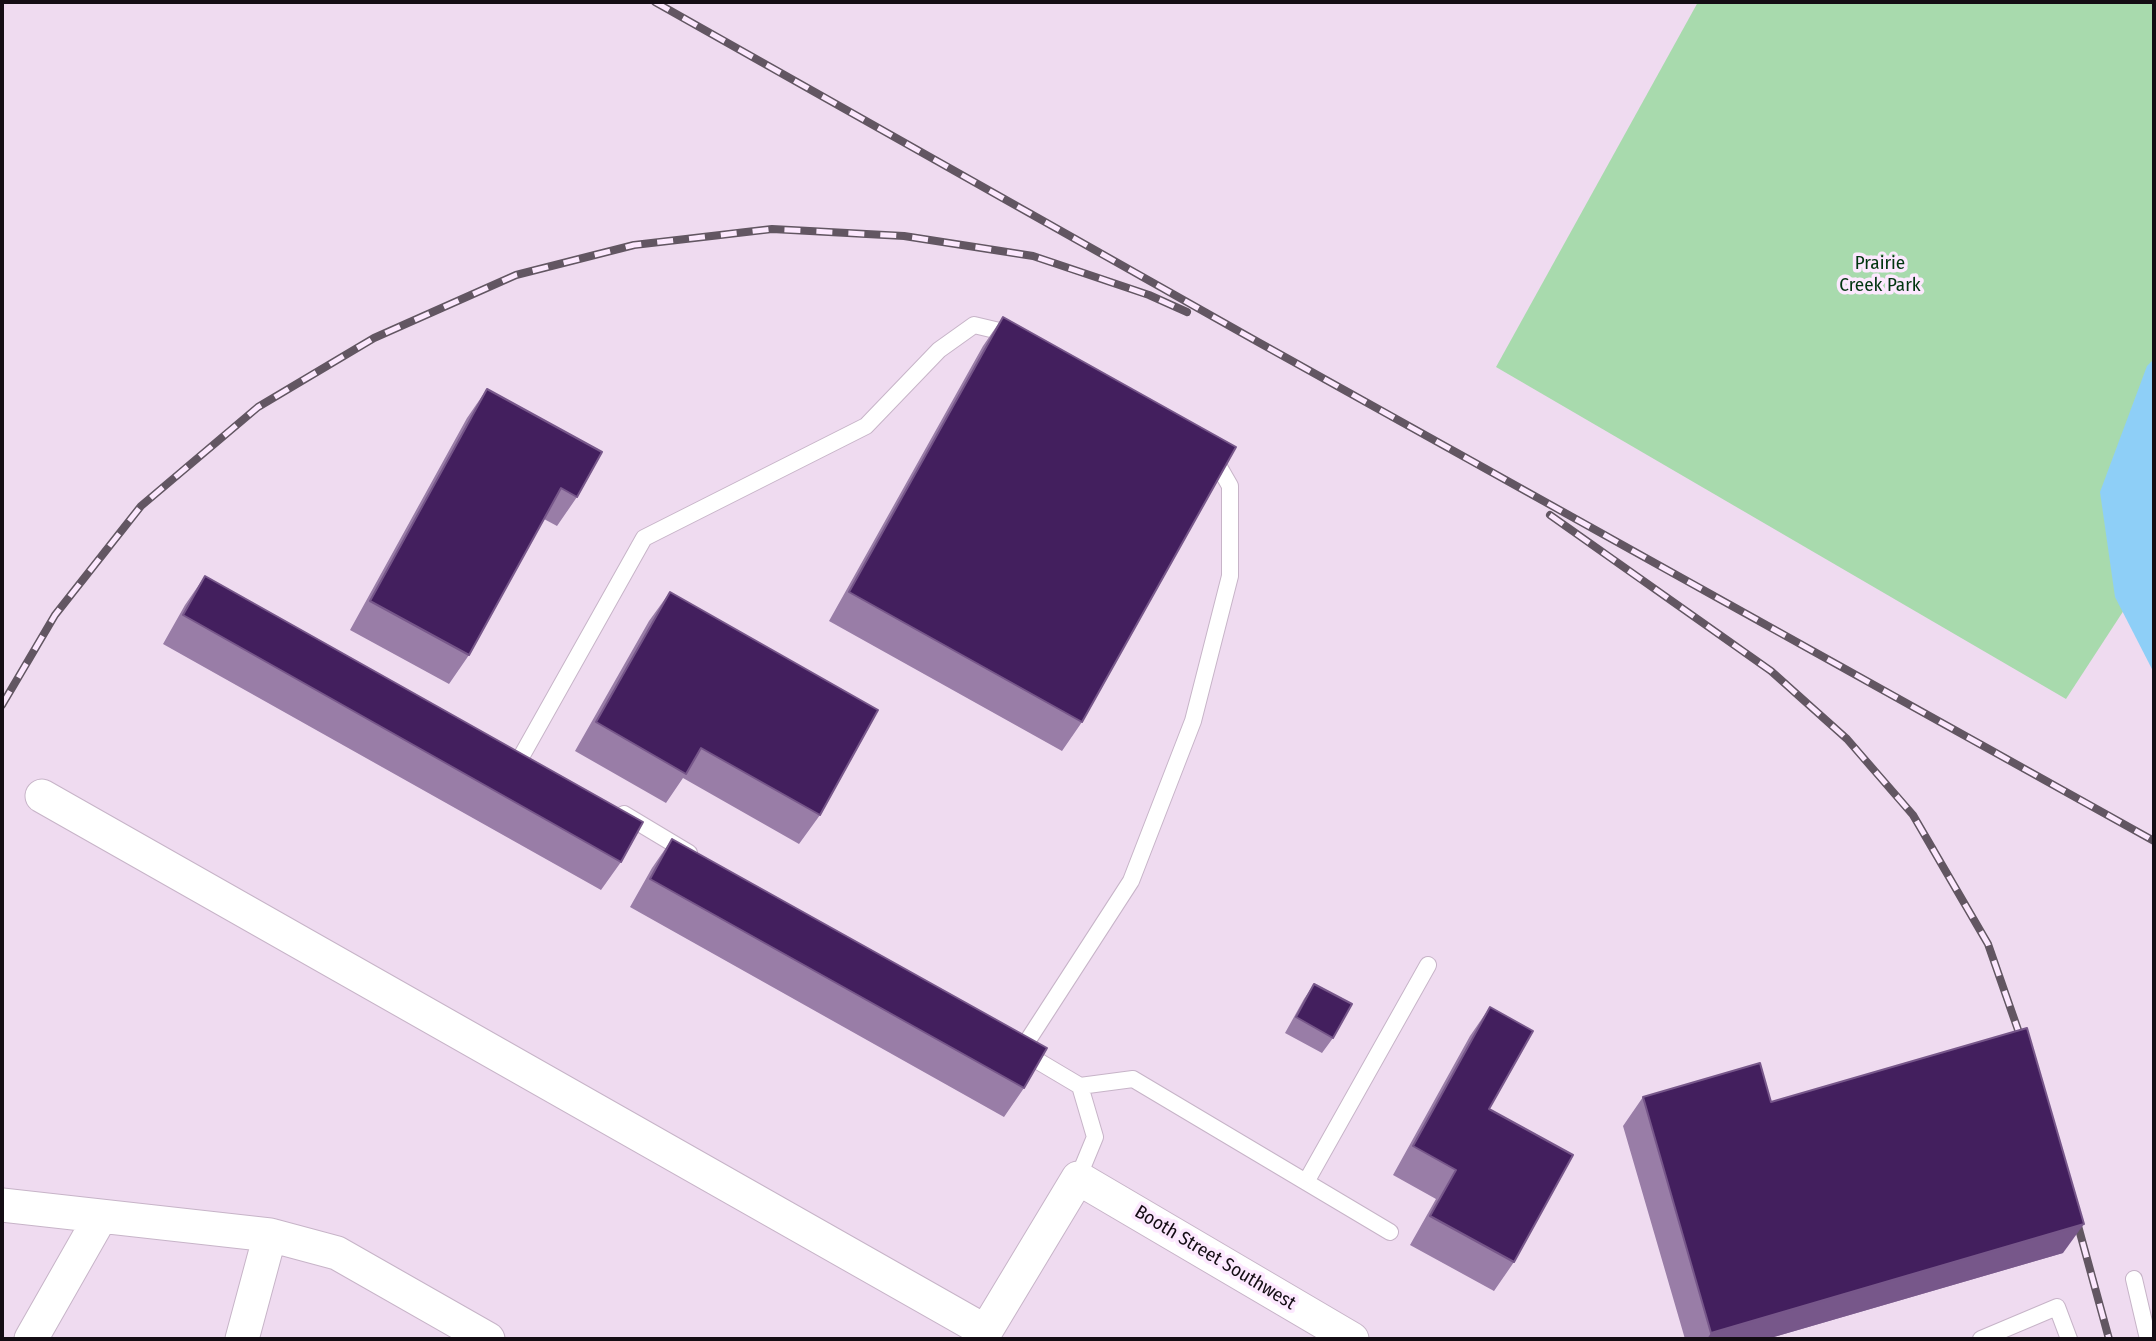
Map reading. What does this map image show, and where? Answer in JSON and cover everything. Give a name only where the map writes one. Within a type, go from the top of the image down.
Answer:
[{"type":"street","points":[[42,796],[983,1335],[1078,1178]]},
{"type":"street","name":"Booth Street Southwest","points":[[1078,1178],[1353,1339]]},
{"type":"street","points":[[2,1205],[270,1234],[337,1253],[488,1339]]},
{"type":"street","points":[[31,1339],[101,1216]]},
{"type":"street","points":[[242,1339],[270,1234]]},
{"type":"lane","points":[[521,757],[644,538],[866,426],[939,350],[974,326],[1022,337]]},
{"type":"lane","points":[[1199,438],[1209,448],[1230,486],[1230,576],[1193,721],[1131,881],[1015,1047],[1080,1086],[1133,1079],[1390,1232]]},
{"type":"lane","points":[[606,804],[701,860]]},
{"type":"lane","points":[[1306,1182],[1428,965]]},
{"type":"lane","points":[[1078,1178],[1095,1137],[1080,1086]]},
{"type":"lane","points":[[2134,1279],[2148,1339]]},
{"type":"lane","points":[[1981,1339],[2057,1307],[2068,1339]]},
{"type":"green space","name":"Prairie Creek Park","points":[[1698,2],[2154,2],[2154,564],[2066,699],[1496,367]]},
{"type":"water","points":[[2154,359],[2154,673],[2115,597],[2100,492],[2147,366]]},
{"type":"building","points":[[1003,317],[1236,447],[1082,722],[849,592]]},
{"type":"building","points":[[487,389],[602,452],[577,497],[561,488],[469,655],[370,601]]},
{"type":"building","points":[[205,576],[643,822],[621,862],[183,615]]},
{"type":"building","points":[[670,592],[878,710],[820,815],[701,748],[686,774],[596,722]]},
{"type":"building","points":[[672,839],[1047,1048],[1024,1088],[650,879]]},
{"type":"building","points":[[1314,984],[1352,1004],[1333,1038],[1296,1017]]},
{"type":"building","points":[[1490,1007],[1533,1031],[1489,1109],[1573,1155],[1514,1262],[1430,1216],[1456,1170],[1413,1146]]},
{"type":"building","points":[[2027,1028],[2084,1224],[1711,1333],[1643,1097],[1760,1063],[1771,1102]]},
{"type":"railway","points":[[655,2],[1258,342],[2154,841]]},
{"type":"railway","points":[[2,705],[55,615],[141,506],[258,407],[374,338],[516,275],[634,245],[772,229],[904,236],[1033,256],[1149,295],[1187,312]]},
{"type":"railway","points":[[1550,515],[1771,671],[1847,739],[1913,815],[1988,944],[2024,1047]]},
{"type":"railway","points":[[2074,1211],[2109,1339]]}]
